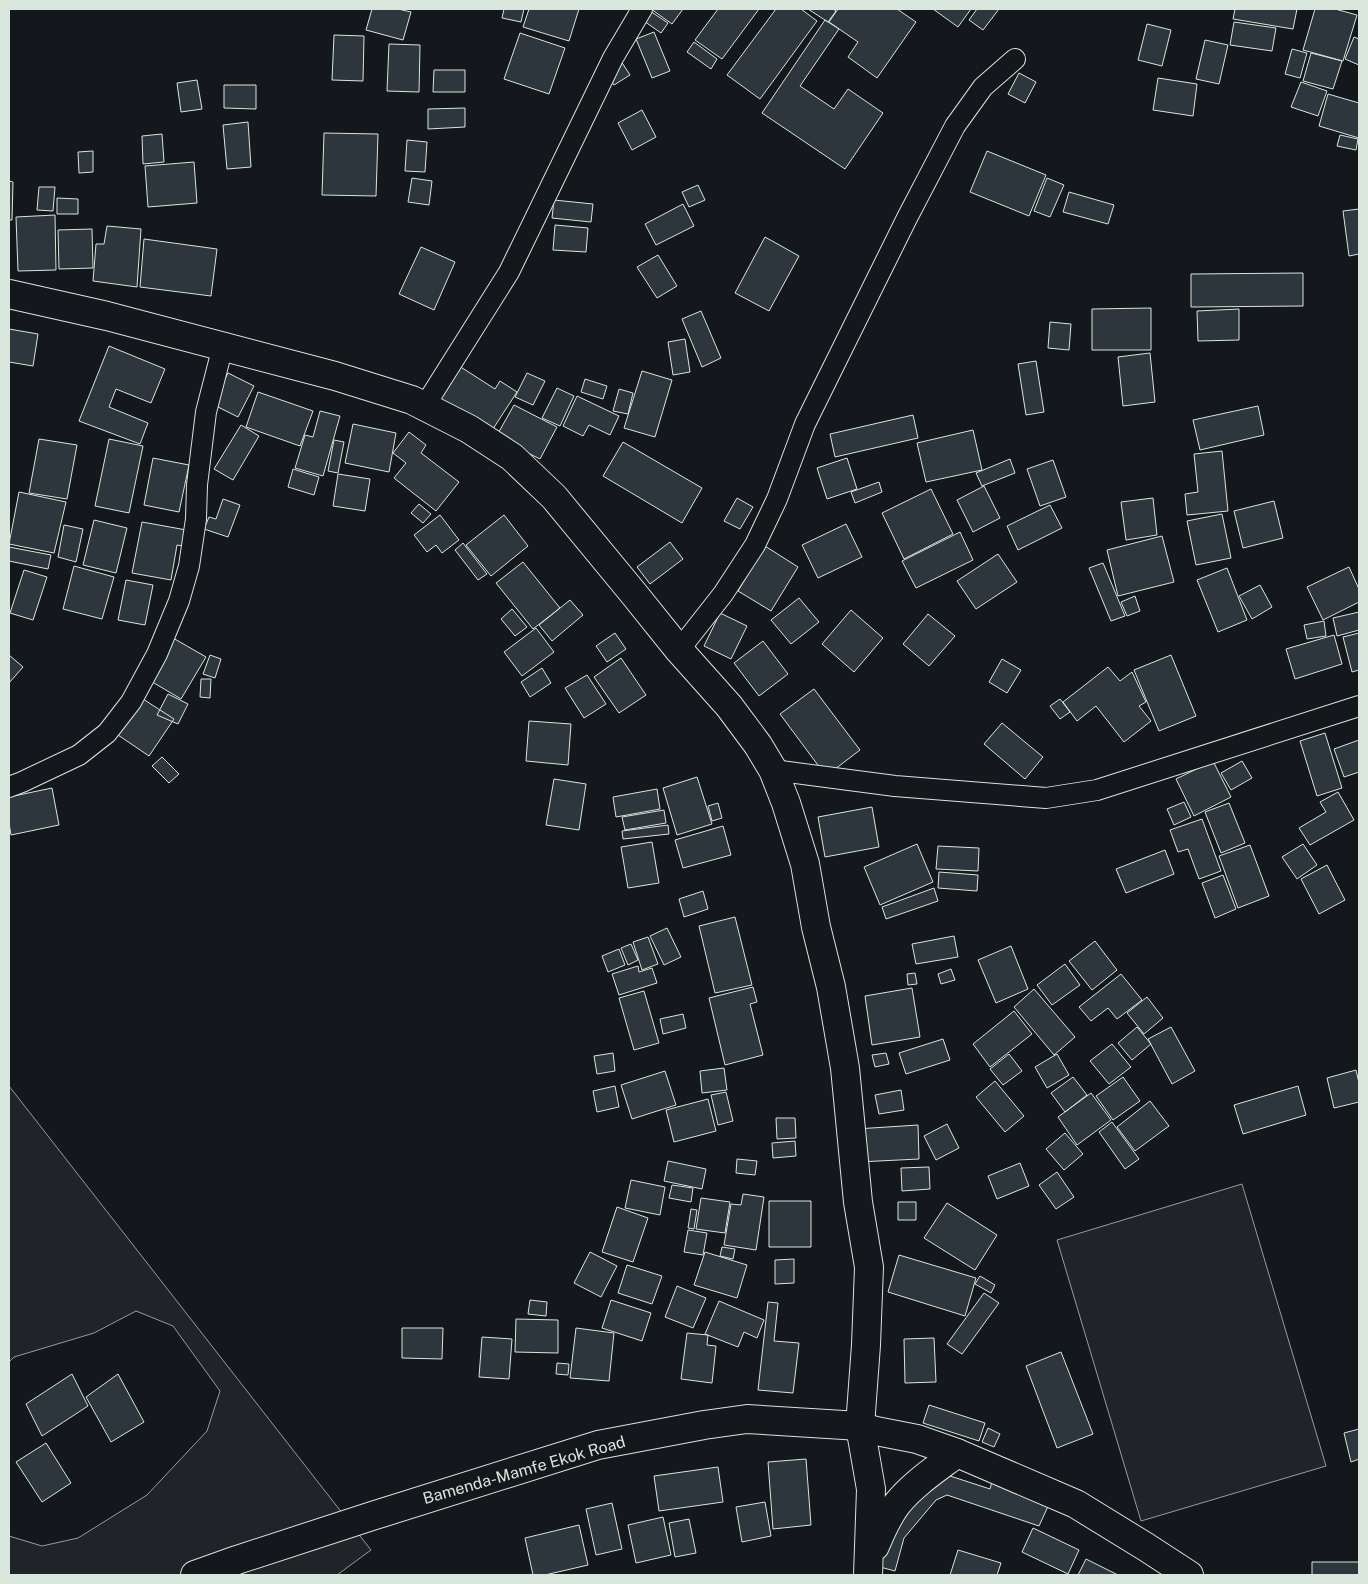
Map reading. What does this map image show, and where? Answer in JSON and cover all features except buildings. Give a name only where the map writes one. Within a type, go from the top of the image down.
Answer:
[{"type":"main road","points":[[9,294],[107,316],[336,376],[412,400],[469,429],[512,457],[554,497],[679,650],[730,706],[758,745],[773,770],[805,864],[816,927],[831,987],[845,1068],[858,1202],[869,1266],[860,1426],[872,1489],[869,1566]]},
{"type":"main road","name":"Bamenda-Mamfe Ekok Road","points":[[195,1575],[372,1516],[598,1445],[747,1419],[860,1426],[917,1439],[956,1453],[1076,1504],[1189,1575]]},
{"type":"main road","points":[[869,1566],[890,1515],[897,1504],[926,1476],[956,1453]]},
{"type":"street","points":[[424,406],[509,272],[613,58],[642,9]]},
{"type":"street","points":[[679,650],[723,594],[755,545],[777,499],[804,424],[955,126],[983,87],[1015,59]]},
{"type":"street","points":[[9,786],[22,782],[79,755],[107,734],[130,702],[157,654],[179,601],[189,566],[196,520],[197,485],[206,412],[223,346]]},
{"type":"street","points":[[773,770],[895,786],[1046,798],[1097,790],[1359,706]]},
{"type":"shaded area","points":[[9,1086],[371,1550],[337,1575],[9,1575],[9,1536],[42,1546],[78,1538],[147,1495],[207,1431],[220,1391],[173,1326],[136,1311],[94,1333],[14,1357],[9,1362]]},
{"type":"shaded area","points":[[1242,1184],[1326,1466],[1141,1521],[1057,1240]]}]
